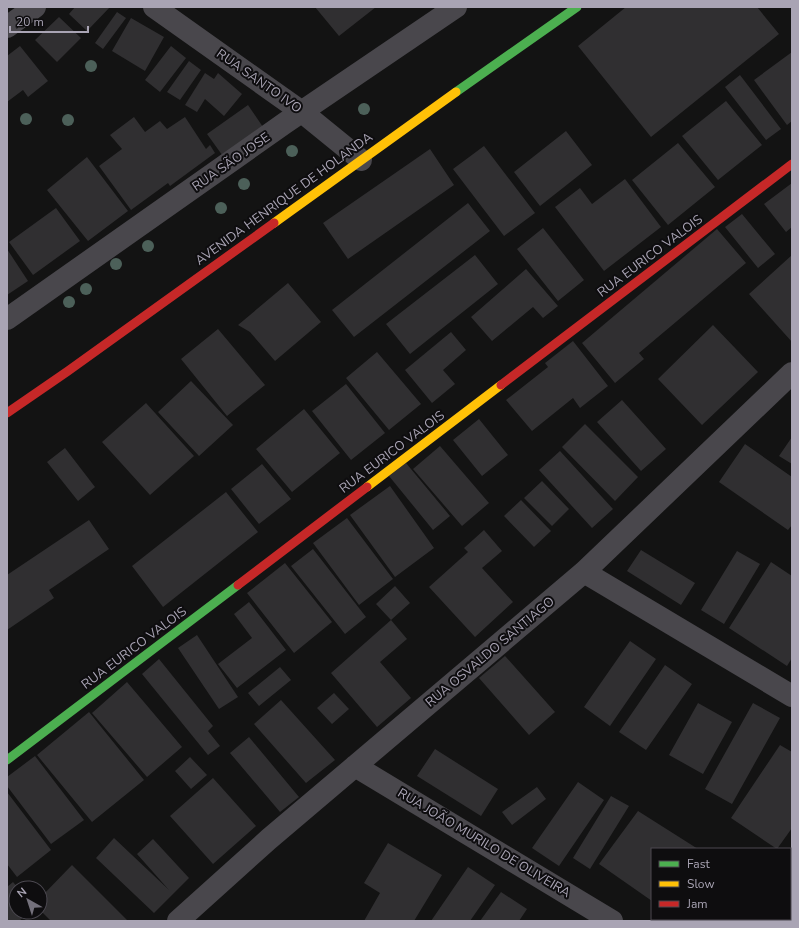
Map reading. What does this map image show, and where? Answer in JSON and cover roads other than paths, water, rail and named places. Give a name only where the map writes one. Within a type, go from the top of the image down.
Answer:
[{"type":"main road","name":"AVENIDA HENRIQUE DE HOLANDA","points":[[7,413],[577,7]]},
{"type":"main road","name":"RUA EURICO VALOIS","points":[[7,760],[792,164]]},
{"type":"street","points":[[7,27],[35,7]]},
{"type":"street","name":"RUA SANTO IVO","points":[[154,7],[302,112],[361,160]]},
{"type":"street","name":"RUA SÃO JOSE","points":[[7,319],[302,112],[456,7]]},
{"type":"street","name":"RUA OSVALDO SANTIAGO","points":[[178,921],[269,839],[584,572],[792,373]]},
{"type":"street","points":[[584,572],[792,696]]},
{"type":"street","name":"RUA JOÃO MURILO DE OLIVEIRA","points":[[355,766],[612,921]]}]
